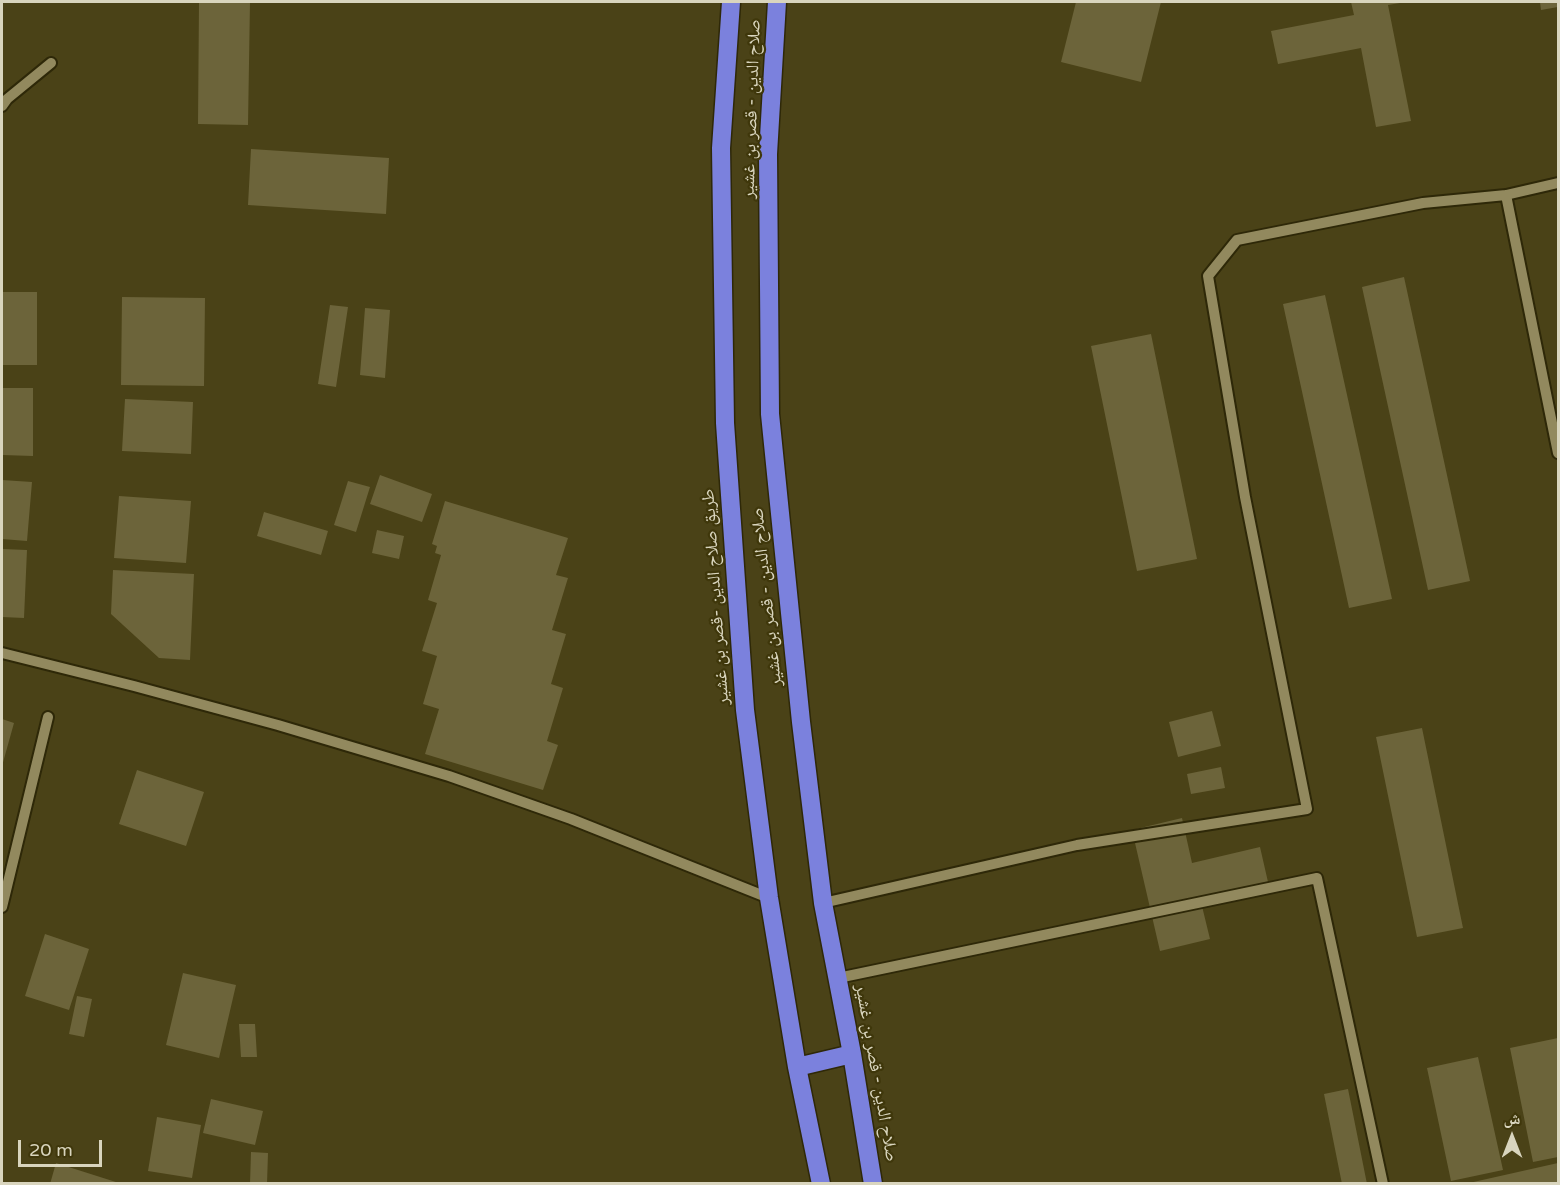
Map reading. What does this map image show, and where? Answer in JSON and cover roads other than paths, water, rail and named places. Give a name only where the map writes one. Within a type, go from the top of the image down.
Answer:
[{"type":"highway","name":"طريق صلاح الدين -قصر بن غشير","points":[[731,2],[721,148],[725,423],[745,710],[769,898],[797,1067],[821,1184]]},
{"type":"highway","name":"صلاح الدين - قصر بن غشير","points":[[777,2],[768,154],[770,414],[801,722],[823,903],[852,1054],[873,1184]]},
{"type":"highway","points":[[797,1067],[852,1054]]},
{"type":"street","points":[[2,106],[7,99],[51,63]]},
{"type":"street","points":[[823,903],[1077,845],[1306,809],[1245,497],[1208,276],[1238,240],[1423,203],[1506,195],[1558,183]]},
{"type":"street","points":[[1506,195],[1558,453]]},
{"type":"street","points":[[2,653],[145,688],[278,725],[449,777],[572,819],[769,898]]},
{"type":"street","points":[[2,907],[48,717]]},
{"type":"street","points":[[838,978],[1317,878],[1383,1184]]}]
